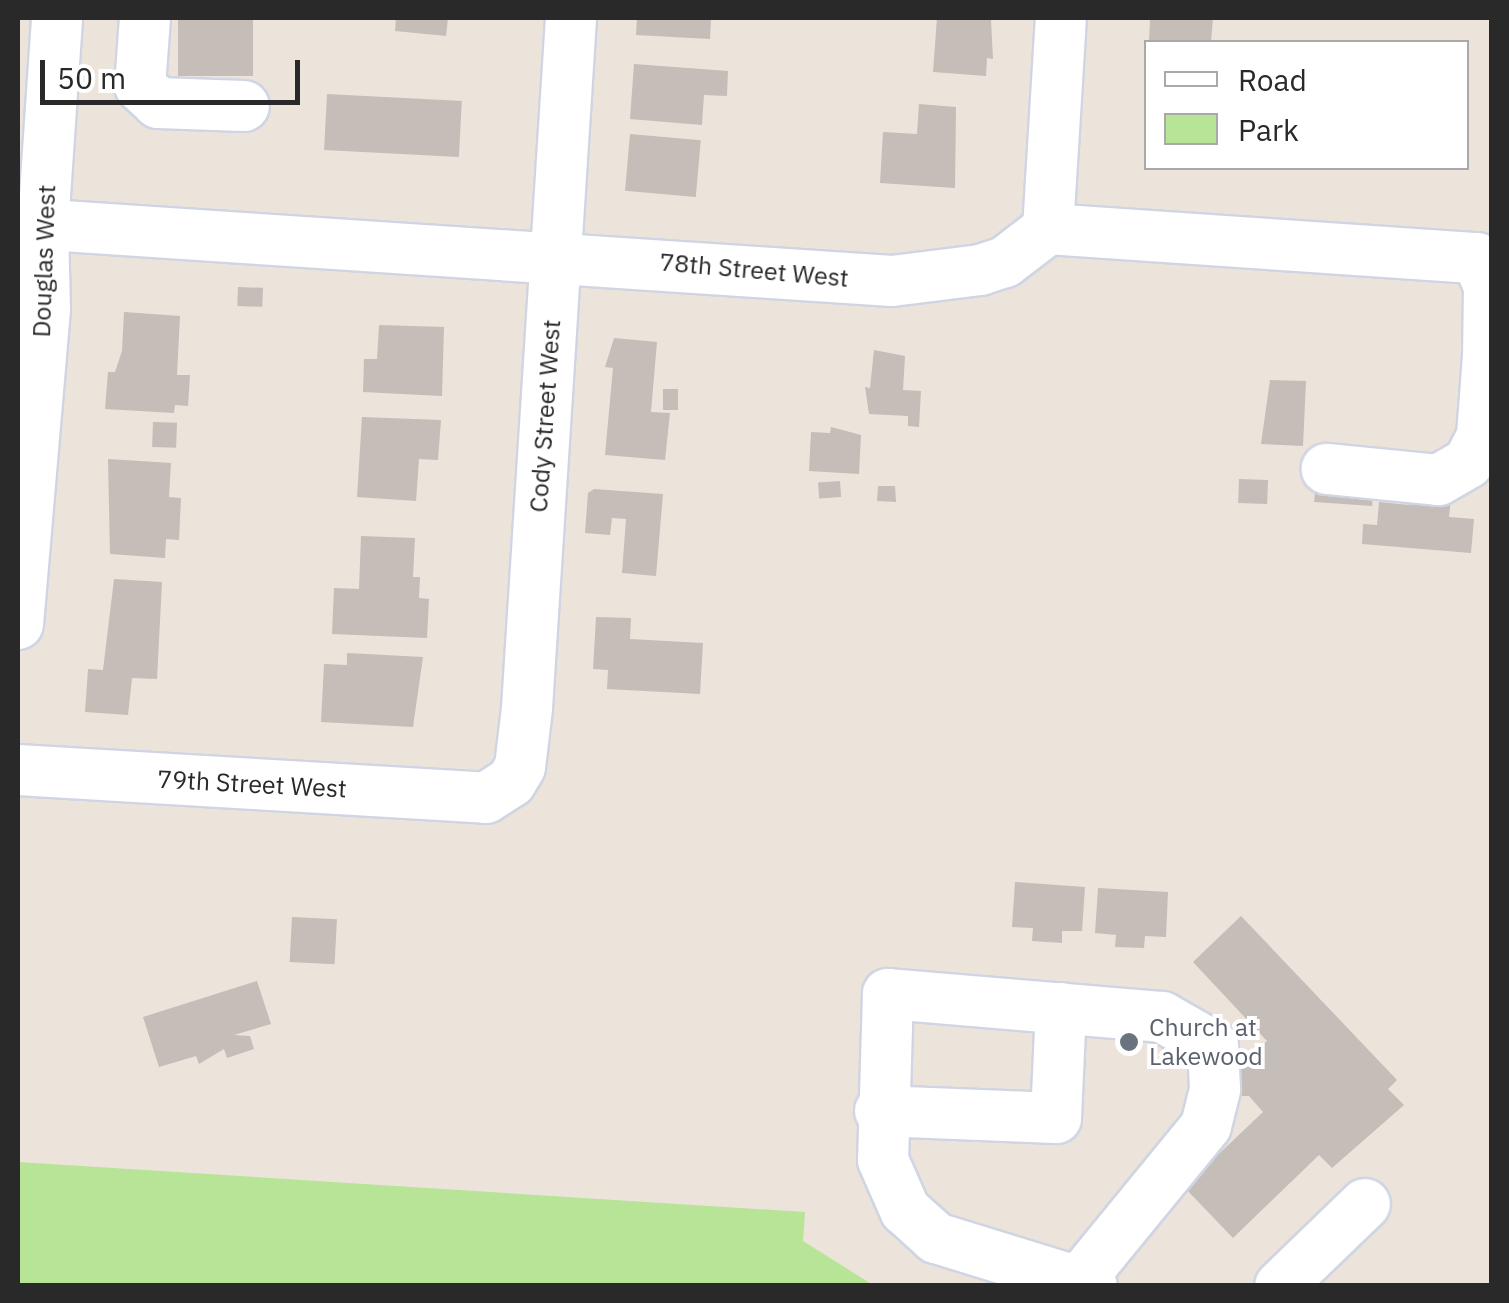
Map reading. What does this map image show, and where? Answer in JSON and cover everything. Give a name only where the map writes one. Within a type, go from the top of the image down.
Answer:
[{"type":"street","points":[[145,18],[140,86],[158,103],[244,106]]},
{"type":"street","name":"Cody Street West","points":[[486,798],[520,767],[570,18]]},
{"type":"street","points":[[1061,18],[1048,229],[1477,258],[1489,286],[1488,356],[1482,436],[1468,463],[1438,480],[1327,469]]},
{"type":"street","name":"Douglas West","points":[[18,624],[45,308],[30,224],[43,39]]},
{"type":"street","name":"78th Street West","points":[[30,224],[892,280],[980,270],[1006,262],[1048,229]]},
{"type":"street","name":"79th Street West","points":[[18,770],[486,798]]},
{"type":"street","points":[[888,994],[1162,1016],[1213,1046],[1215,1090],[1206,1126],[1086,1283],[936,1238],[905,1210],[883,1160],[880,1111],[888,994]]},
{"type":"street","points":[[880,1111],[1056,1118],[1061,1008]]},
{"type":"street","points":[[1280,1286],[1364,1204]]},
{"type":"green space","points":[[18,1162],[805,1212],[803,1241],[873,1285],[18,1285]]},
{"type":"building","points":[[178,18],[253,18],[253,76],[178,76]]},
{"type":"building","points":[[396,18],[448,18],[446,36],[395,31]]},
{"type":"building","points":[[637,18],[711,18],[710,39],[636,35]]},
{"type":"building","points":[[937,18],[991,20],[993,59],[987,58],[986,76],[933,72]]},
{"type":"building","points":[[1213,18],[1211,40],[1149,40],[1150,20]]},
{"type":"building","points":[[634,64],[728,71],[727,96],[704,95],[702,125],[630,119]]},
{"type":"building","points":[[327,94],[462,101],[459,157],[324,150]]},
{"type":"building","points":[[919,104],[956,107],[955,188],[880,183],[883,132],[917,134]]},
{"type":"building","points":[[630,134],[701,140],[696,197],[625,191]]},
{"type":"building","points":[[238,287],[263,288],[262,307],[237,306]]},
{"type":"building","points":[[124,312],[180,316],[177,375],[190,375],[188,406],[175,405],[174,413],[105,409],[108,372],[115,372],[122,351]]},
{"type":"building","points":[[379,325],[444,327],[442,396],[363,392],[364,359],[377,359]]},
{"type":"building","points":[[614,338],[657,342],[651,412],[670,413],[665,460],[605,455],[613,368],[605,367]]},
{"type":"building","points":[[874,350],[905,356],[903,390],[921,391],[919,427],[908,426],[908,416],[869,414],[865,387],[870,388]]},
{"type":"building","points":[[1270,380],[1306,381],[1303,446],[1261,444]]},
{"type":"building","points":[[663,389],[678,389],[678,410],[663,410]]},
{"type":"building","points":[[362,417],[441,420],[438,460],[419,459],[416,501],[357,497]]},
{"type":"building","points":[[153,422],[177,423],[176,448],[152,447]]},
{"type":"building","points":[[831,427],[861,435],[859,474],[809,471],[811,432],[830,433]]},
{"type":"building","points":[[108,459],[171,463],[169,497],[181,498],[179,540],[166,539],[165,558],[110,554]]},
{"type":"building","points":[[1316,476],[1374,480],[1372,506],[1314,502]]},
{"type":"building","points":[[1239,479],[1268,480],[1267,504],[1238,503]]},
{"type":"building","points":[[840,481],[841,497],[819,498],[818,483]]},
{"type":"building","points":[[878,486],[895,486],[896,502],[877,501]]},
{"type":"building","points":[[594,489],[663,494],[656,576],[622,573],[626,519],[612,518],[610,535],[585,533],[588,493]]},
{"type":"building","points":[[1410,494],[1451,497],[1449,517],[1474,519],[1471,553],[1362,544],[1363,524],[1377,525],[1379,502],[1409,505]]},
{"type":"building","points":[[361,536],[415,538],[413,577],[420,577],[419,598],[429,599],[427,638],[332,634],[334,588],[359,589]]},
{"type":"building","points":[[114,579],[162,582],[157,679],[132,678],[128,715],[85,712],[88,669],[103,670]]},
{"type":"building","points":[[596,617],[631,618],[630,639],[703,643],[700,694],[607,689],[608,670],[593,669]]},
{"type":"building","points":[[347,653],[423,657],[413,727],[321,722],[324,664],[347,665]]},
{"type":"building","points":[[1015,882],[1085,887],[1082,931],[1062,931],[1062,943],[1032,941],[1033,928],[1012,927]]},
{"type":"building","points":[[1098,888],[1168,892],[1166,937],[1145,936],[1144,948],[1115,947],[1116,935],[1095,933]]},
{"type":"building","points":[[1241,916],[1397,1080],[1388,1089],[1404,1105],[1332,1168],[1319,1155],[1233,1238],[1184,1187],[1263,1112],[1249,1096],[1235,1096],[1237,1055],[1249,1056],[1267,1041],[1193,962]]},
{"type":"building","points":[[292,917],[337,919],[335,964],[290,962]]},
{"type":"building","points":[[257,981],[271,1024],[234,1035],[250,1036],[254,1049],[227,1058],[224,1049],[199,1064],[196,1056],[159,1067],[143,1017]]},
{"type":"place","name":"Church at Lakewood","points":[[1129,1042]]}]
